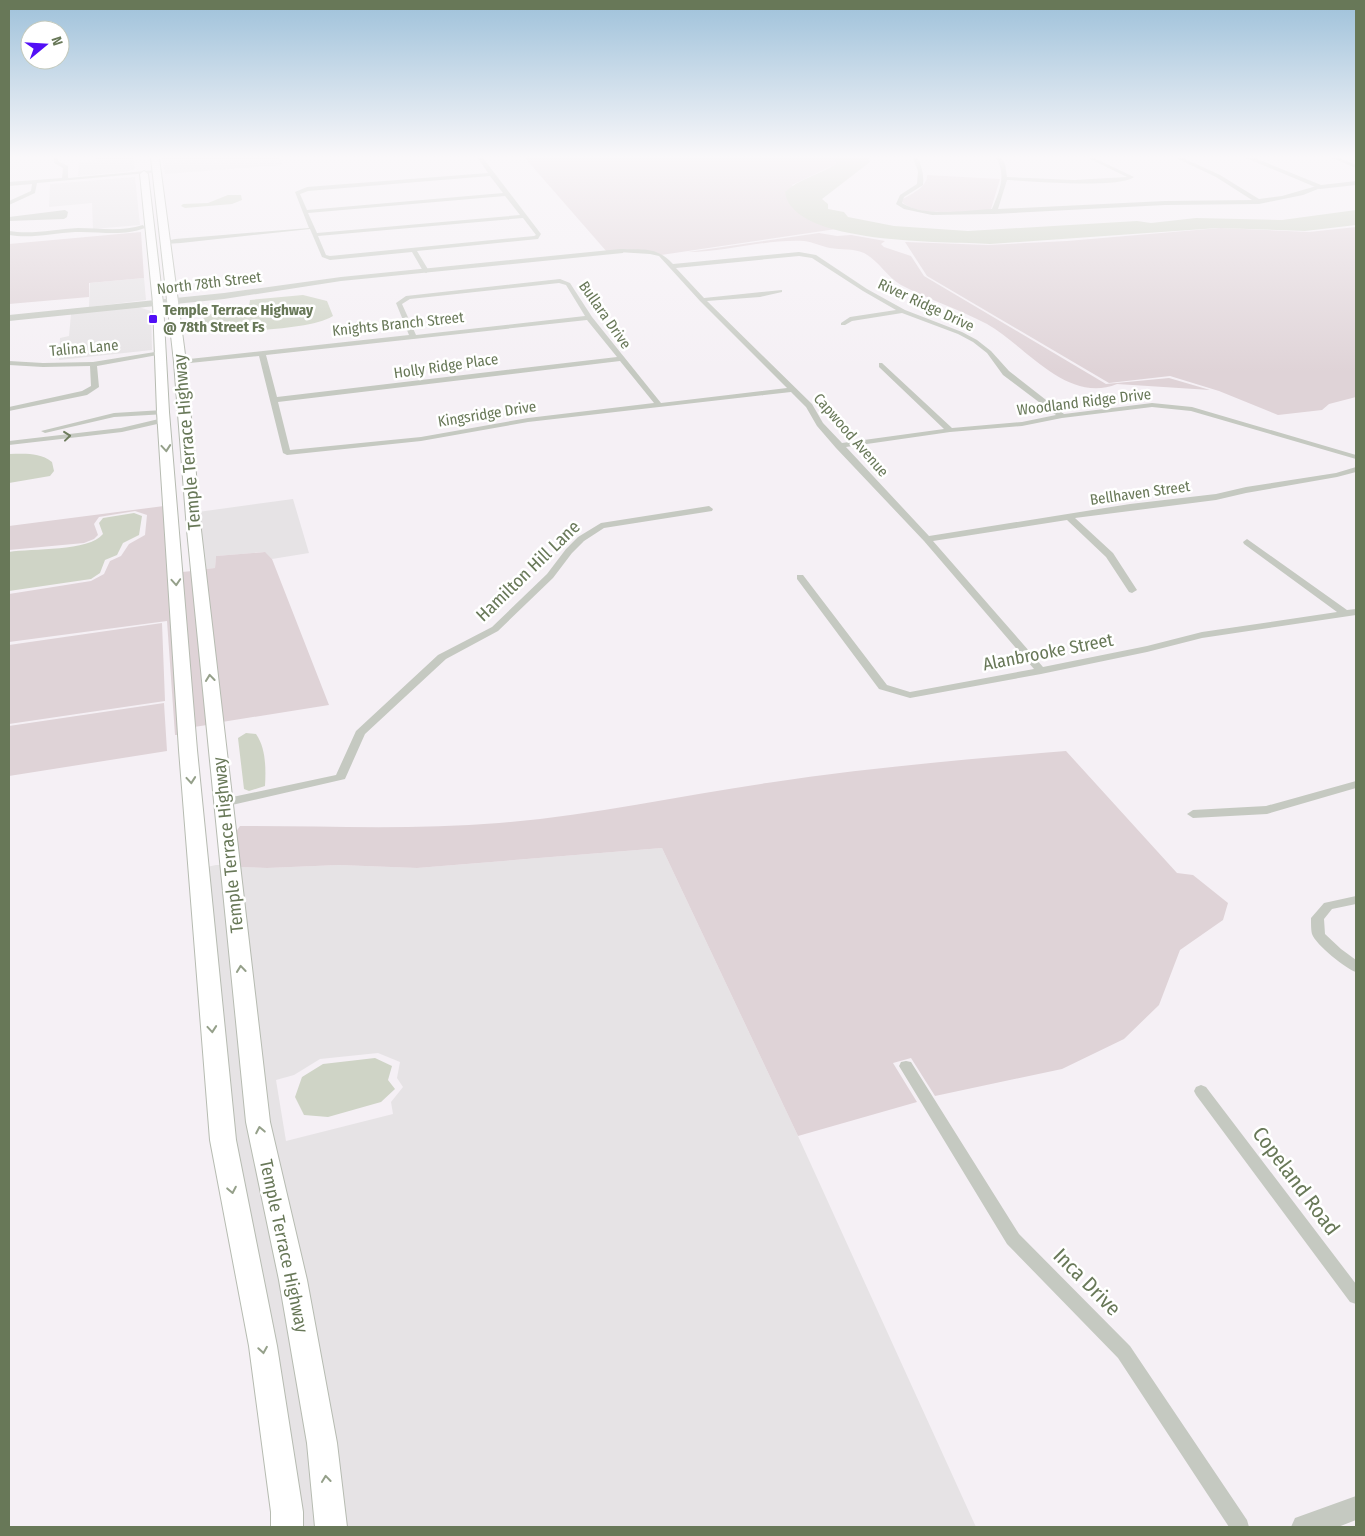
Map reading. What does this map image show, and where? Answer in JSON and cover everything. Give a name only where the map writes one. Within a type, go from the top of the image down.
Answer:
[{"type":"main road","name":"Temple Terrace Highway","points":[[146,230],[158,303],[163,416],[187,732],[223,1140],[263,1346],[287,1512],[287,1527]]},
{"type":"main road","points":[[156,230],[158,240],[170,241]]},
{"type":"main road","name":"Temple Terrace Highway","points":[[168,230],[194,530],[258,1122],[293,1280],[322,1443],[331,1527]]},
{"type":"main road","points":[[161,358],[180,362]]},
{"type":"main road","points":[[163,416],[170,412],[174,416],[176,439],[187,451]]},
{"type":"main road","points":[[172,533],[194,530]]},
{"type":"main road","points":[[187,732],[215,727]]},
{"type":"street","points":[[9,232],[21,235],[78,230],[113,230]]},
{"type":"street","points":[[170,241],[330,230]]},
{"type":"street","points":[[311,231],[326,257],[341,258],[536,238],[538,235],[534,230]]},
{"type":"street","points":[[414,251],[426,270]]},
{"type":"street","name":"North 78th Street","points":[[9,318],[174,302],[341,279],[620,251]]},
{"type":"street","name":"Capwood Avenue","points":[[620,251],[661,254],[702,300],[809,406],[820,424],[839,446],[927,539],[1042,671]]},
{"type":"street","name":"River Ridge Drive","points":[[673,266],[799,254],[814,256],[865,290],[903,311],[960,333],[975,341],[989,352],[1006,373],[1062,416]]},
{"type":"street","name":"Bullara Drive","points":[[413,336],[399,302],[408,297],[560,281],[568,284],[589,318],[659,405]]},
{"type":"street","points":[[702,300],[760,295],[780,291]]},
{"type":"street","points":[[843,324],[850,319],[903,311]]},
{"type":"street","name":"Knights Branch Street","points":[[180,362],[589,318]]},
{"type":"street","name":"Kingsridge Drive","points":[[262,353],[287,453],[421,439],[528,420],[792,390]]},
{"type":"street","name":"Talina Lane","points":[[9,363],[43,365],[93,364],[161,358]]},
{"type":"street","name":"Holly Ridge Place","points":[[274,400],[397,388],[494,373],[621,359]]},
{"type":"street","points":[[9,409],[84,393],[95,387],[93,364]]},
{"type":"street","points":[[882,365],[950,430]]},
{"type":"street","name":"Woodland Ridge Drive","points":[[839,446],[950,430],[1022,424],[1062,416],[1152,405],[1192,409],[1356,457]]},
{"type":"street","points":[[9,436],[58,429],[114,415],[163,416]]},
{"type":"street","points":[[9,443],[122,430],[163,416]]},
{"type":"street","points":[[89,422],[90,434]]},
{"type":"street","name":"Bellhaven Street","points":[[927,539],[1130,507],[1216,497],[1246,490],[1337,475],[1356,469]]},
{"type":"street","name":"Hamilton Hill Lane","points":[[223,803],[341,778],[360,732],[442,657],[495,629],[550,576],[569,551],[585,535],[601,526],[710,509]]},
{"type":"street","points":[[1069,517],[1110,555],[1132,590]]},
{"type":"street","points":[[1247,542],[1351,613]]},
{"type":"street","name":"Alanbrooke Street","points":[[800,577],[883,687],[910,695],[1042,671],[1147,649],[1202,634],[1351,613]]},
{"type":"street","points":[[1193,814],[1267,810],[1356,784]]},
{"type":"street","points":[[1356,900],[1328,906],[1317,918],[1319,936],[1356,967]]},
{"type":"street","name":"Inca Drive","points":[[906,1066],[1013,1239],[1124,1352],[1240,1527]]},
{"type":"street","name":"Copeland Road","points":[[1201,1091],[1356,1297]]},
{"type":"street","points":[[1304,1527],[1356,1508]]},
{"type":"shaded area","points":[[588,230],[831,230],[661,255],[650,252],[607,252]]},
{"type":"shaded area","points":[[838,230],[1194,230],[990,244],[874,237]]},
{"type":"shaded area","points":[[1200,230],[1309,232],[1356,230],[1356,397],[1329,404],[1322,410],[1278,415],[1219,391],[1170,376],[1109,383],[927,276],[905,242],[988,245],[1067,241]]},
{"type":"shaded area","points":[[1267,230],[1316,230],[1305,231]]},
{"type":"shaded area","points":[[141,232],[144,278],[89,283],[89,297],[9,304],[9,244]]},
{"type":"shaded area","points":[[819,233],[837,236],[851,235],[885,241],[881,244],[884,247],[911,256],[924,276],[1106,384],[1169,378],[1210,390],[1117,384],[1099,388],[1081,386],[1064,380],[987,324],[901,285],[891,278],[874,260],[860,251],[830,248],[804,241],[789,241],[688,252]]},
{"type":"shaded area","points":[[144,278],[146,300],[89,307],[90,283]]},
{"type":"shaded area","points":[[303,295],[327,301],[333,316],[323,321],[294,327],[260,330],[206,333],[203,326],[205,315],[249,307],[250,300]]},
{"type":"shaded area","points":[[138,307],[151,311],[152,350],[59,360],[60,338],[69,336],[71,314]]},
{"type":"shaded area","points":[[9,454],[31,454],[42,457],[52,462],[54,471],[50,476],[9,483]]},
{"type":"shaded area","points":[[293,499],[309,553],[272,559],[264,552],[216,556],[215,568],[205,569],[198,512]]},
{"type":"shaded area","points":[[164,506],[179,735],[175,735],[167,621],[9,642],[9,594],[91,581],[104,574],[110,561],[121,556],[129,544],[145,535],[147,515],[135,511],[99,517],[94,524],[98,535],[84,543],[9,550],[9,526]]},
{"type":"shaded area","points":[[134,513],[142,516],[139,535],[123,543],[117,555],[105,560],[100,573],[91,579],[9,591],[9,552],[73,547],[86,544],[96,540],[103,534],[99,523],[103,518]]},
{"type":"shaded area","points":[[265,552],[272,559],[329,705],[222,722],[205,569],[215,568],[216,556]]},
{"type":"shaded area","points":[[192,571],[207,725],[194,727],[182,572]]},
{"type":"shaded area","points":[[162,623],[165,701],[9,724],[9,645]]},
{"type":"shaded area","points":[[164,703],[167,751],[9,776],[9,726]]},
{"type":"shaded area","points":[[246,733],[256,734],[264,752],[265,766],[265,786],[249,791],[244,789],[238,738]]},
{"type":"shaded area","points":[[1066,751],[1177,873],[1193,875],[1228,903],[1223,920],[1180,950],[1159,1005],[1124,1039],[1062,1069],[935,1096],[911,1058],[893,1063],[917,1102],[798,1136],[662,848],[417,868],[339,865],[267,868],[239,867],[235,833],[240,826],[402,827],[533,820],[842,773]]},
{"type":"shaded area","points":[[662,848],[798,1136],[976,1527],[344,1527],[335,1440],[269,1119],[239,867],[267,868],[339,865],[417,868]],"holes":[[[378,1053],[400,1062],[397,1078],[403,1087],[391,1102],[393,1114],[286,1141],[276,1080],[294,1075],[320,1059]]]},
{"type":"shaded area","points":[[221,865],[281,1283],[310,1447],[317,1527],[301,1527],[300,1508],[233,1137],[207,867]]},
{"type":"shaded area","points":[[375,1058],[392,1066],[388,1080],[395,1089],[381,1102],[328,1117],[304,1115],[295,1097],[302,1077],[323,1064]]},
{"type":"place","name":"Temple Terrace Highway @ 78th Street Fs","points":[[153,319]]}]
